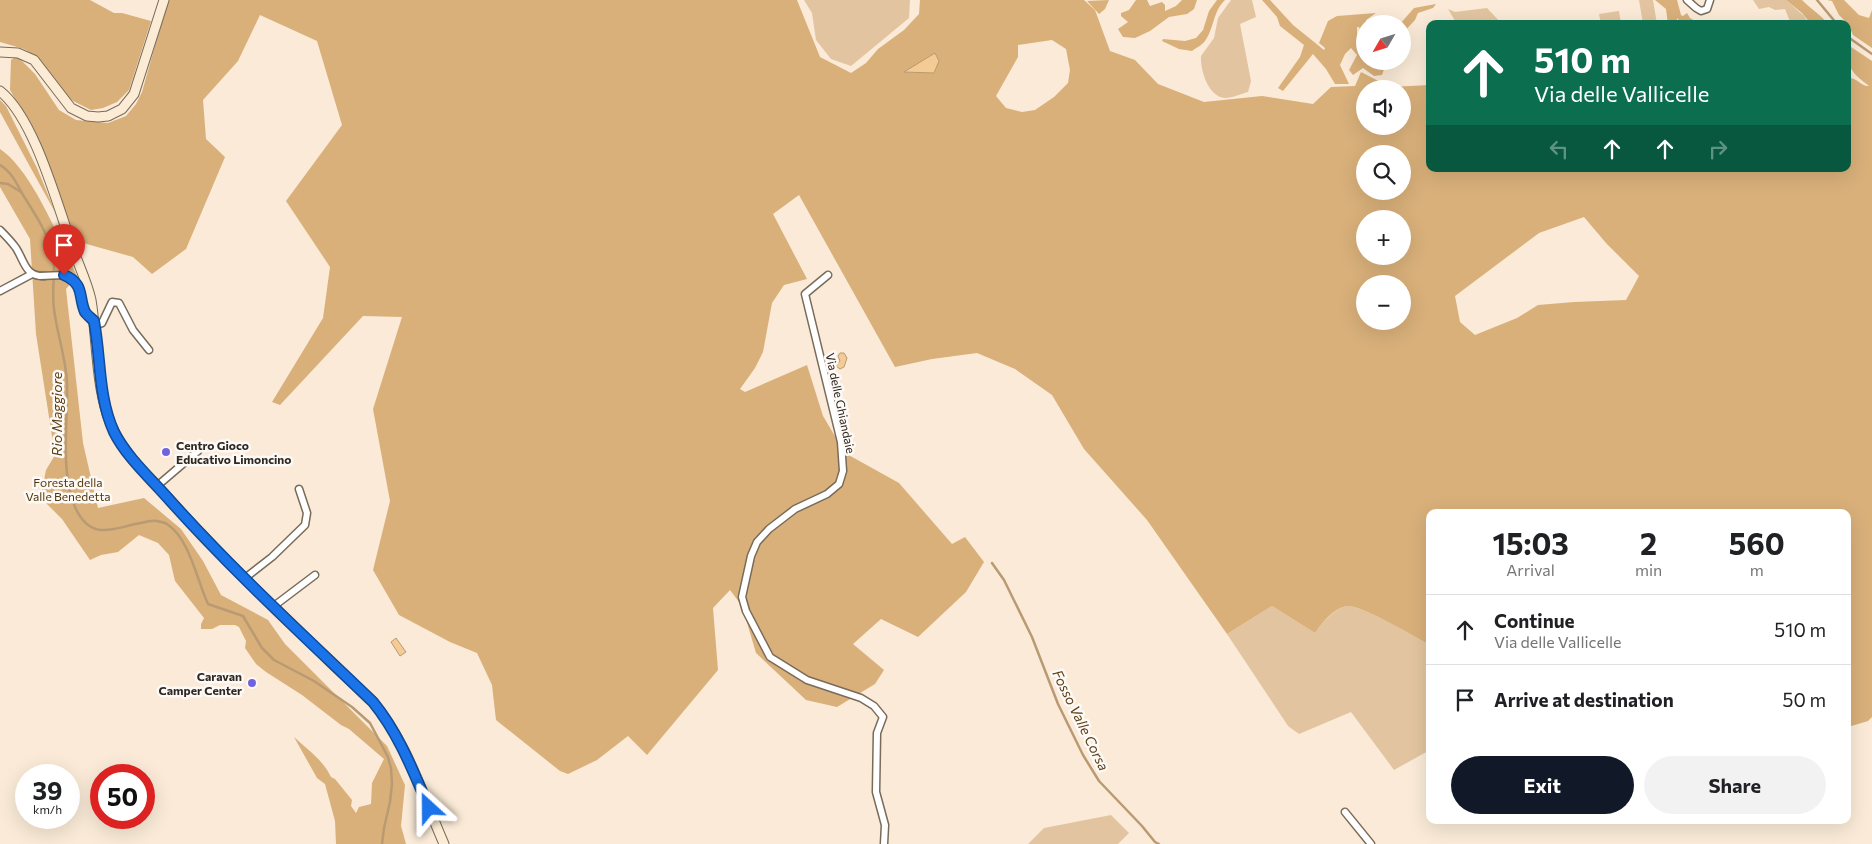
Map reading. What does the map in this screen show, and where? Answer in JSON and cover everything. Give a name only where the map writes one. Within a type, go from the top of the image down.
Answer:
[{"type":"main road","points":[[0,52],[18,53],[34,60],[71,108],[87,116],[108,116],[122,109],[134,94],[164,0]]},
{"type":"main road","points":[[0,91],[8,97],[18,110],[35,143],[87,287],[94,323],[103,397],[107,414],[121,443],[201,536],[373,702],[387,719],[398,738],[444,844]]},
{"type":"street","points":[[1687,0],[1701,11],[1707,9],[1710,0]]},
{"type":"street","points":[[0,230],[16,248],[24,266],[32,274],[40,276],[64,275],[76,282],[82,295],[86,312],[94,323],[102,323],[112,302],[119,303],[133,330],[149,350]]},
{"type":"street","points":[[0,291],[32,274]]},
{"type":"street","name":"Via delle Ghiandaie","points":[[828,275],[805,294],[841,442],[844,471],[839,484],[826,494],[795,509],[769,529],[757,542],[751,556],[742,597],[746,610],[770,657],[807,680],[861,698],[874,706],[883,717],[877,733],[876,792],[885,826],[884,844]]},
{"type":"street","points":[[157,486],[198,451]]},
{"type":"street","points":[[246,578],[272,557],[305,525],[307,513],[298,489]]},
{"type":"street","points":[[274,606],[315,575]]},
{"type":"street","points":[[1345,812],[1371,844]]},
{"type":"shaded area","points":[[804,0],[910,0],[909,18],[851,66],[831,59],[816,40],[812,13]]},
{"type":"shaded area","points":[[1231,0],[1252,0],[1256,17],[1240,24],[1251,81],[1248,92],[1225,98],[1214,93],[1206,82],[1201,56],[1214,38],[1218,18]]},
{"type":"shaded area","points":[[1639,0],[1653,0],[1656,20],[1642,20]]},
{"type":"shaded area","points":[[1753,0],[1786,0],[1806,20],[1789,20],[1785,9],[1775,10],[1769,7],[1759,9]]},
{"type":"shaded area","points":[[1487,8],[1498,20],[1455,20],[1448,9],[1455,12]]},
{"type":"shaded area","points":[[1619,11],[1620,20],[1600,20],[1599,14]]},
{"type":"shaded area","points":[[935,53],[939,61],[934,73],[904,72]]},
{"type":"shaded area","points":[[840,353],[844,353],[847,358],[844,367],[840,369],[836,366],[840,361],[838,356]]},
{"type":"shaded area","points":[[1272,606],[1315,633],[1333,613],[1347,606],[1375,615],[1426,643],[1426,752],[1394,770],[1351,712],[1299,734],[1288,726],[1227,634]]},
{"type":"shaded area","points":[[396,638],[406,652],[400,656],[391,642]]},
{"type":"shaded area","points":[[1111,815],[1129,833],[1118,844],[1028,844],[1044,828]]},
{"type":"green space","points":[[0,0],[90,0],[114,13],[122,13],[151,21],[129,90],[117,102],[103,108],[91,110],[73,101],[58,87],[38,57],[24,49],[0,42]]},
{"type":"green space","points":[[168,0],[797,0],[820,57],[851,73],[866,63],[878,49],[904,30],[919,14],[920,0],[1084,0],[1095,10],[1110,51],[1135,60],[1158,84],[1204,102],[1262,96],[1313,104],[1331,87],[1355,86],[1356,84],[1356,135],[1411,135],[1411,86],[1426,85],[1426,172],[1851,172],[1851,78],[1869,86],[1851,69],[1851,47],[1872,61],[1872,717],[1868,721],[1851,726],[1851,509],[1426,509],[1426,643],[1375,615],[1347,606],[1332,613],[1315,633],[1272,606],[1227,634],[1147,520],[1084,449],[1052,395],[1015,369],[977,353],[932,359],[895,367],[799,195],[773,214],[807,279],[784,285],[772,303],[763,352],[755,368],[740,389],[745,392],[807,365],[823,416],[845,453],[899,483],[952,544],[965,537],[984,562],[966,592],[918,637],[881,619],[853,644],[884,670],[875,684],[837,707],[806,700],[756,653],[742,606],[730,590],[713,608],[718,670],[647,755],[628,736],[597,760],[568,774],[560,771],[496,720],[492,685],[477,653],[450,642],[399,615],[373,570],[390,501],[373,409],[402,317],[363,316],[280,405],[272,402],[323,318],[330,267],[286,201],[342,125],[317,41],[260,15],[238,61],[203,100],[206,139],[225,157],[186,249],[152,274],[133,257],[76,241],[34,133],[10,90],[11,60],[17,56],[35,74],[59,110],[76,120],[108,123],[126,116],[136,104],[142,92]],"holes":[[[1052,40],[1066,49],[1070,70],[1068,83],[1054,97],[1035,110],[1022,112],[1006,108],[996,96],[1018,57],[1018,45]],[[1584,217],[1606,243],[1639,276],[1626,300],[1538,305],[1517,318],[1475,335],[1460,322],[1455,296],[1539,233]]]},
{"type":"green space","points":[[1109,0],[1105,9],[1099,14],[1087,1]]},
{"type":"green space","points":[[1136,0],[1147,0],[1150,6],[1162,2],[1165,5],[1165,11],[1176,6],[1182,0],[1197,0],[1194,9],[1187,14],[1169,17],[1150,31],[1135,38],[1123,37],[1118,29],[1128,22],[1121,16],[1121,13],[1129,10]]},
{"type":"green space","points":[[1217,0],[1225,0],[1218,9],[1208,36],[1201,45],[1192,51],[1179,49],[1162,41],[1163,39],[1185,41],[1196,38],[1203,30],[1209,11]]},
{"type":"green space","points":[[1262,0],[1270,0],[1293,25],[1324,50],[1325,48],[1319,43],[1328,21],[1337,16],[1376,13],[1373,15],[1356,15],[1356,54],[1351,48],[1345,54],[1340,65],[1349,84],[1335,84],[1326,69],[1313,54],[1283,91],[1278,88],[1300,57],[1304,45],[1280,26],[1277,17]]},
{"type":"green space","points":[[1655,0],[1677,0],[1681,15],[1683,16],[1687,13],[1693,20],[1679,20],[1677,18],[1677,20],[1667,20],[1666,9]]},
{"type":"green space","points":[[1786,0],[1802,0],[1825,20],[1808,20]]},
{"type":"green space","points":[[1827,0],[1844,0],[1859,15],[1869,18],[1872,10],[1872,48],[1853,35],[1851,20],[1844,20],[1839,15],[1832,1]]},
{"type":"green space","points":[[1436,4],[1433,8],[1418,13],[1411,24],[1411,15],[1408,15],[1414,8]]},
{"type":"green space","points":[[1356,57],[1356,70],[1360,70],[1353,75],[1349,70]]},
{"type":"green space","points":[[1366,70],[1384,70],[1382,75],[1374,76]]},
{"type":"green space","points":[[1361,72],[1376,80],[1358,80]]},
{"type":"green space","points":[[0,100],[6,106],[37,168],[56,214],[0,112]]},
{"type":"green space","name":"Foresta della Valle Benedetta","points":[[0,149],[12,159],[34,189],[54,226],[77,276],[66,289],[83,443],[98,508],[144,498],[181,529],[203,561],[221,595],[268,620],[285,644],[387,746],[405,785],[401,826],[406,844],[336,844],[335,821],[325,784],[317,778],[294,737],[319,760],[331,777],[335,779],[352,800],[351,806],[356,813],[359,807],[371,804],[372,783],[384,759],[349,729],[256,664],[245,648],[246,641],[239,627],[235,625],[220,625],[212,629],[201,629],[204,618],[175,581],[169,555],[158,543],[139,535],[118,552],[101,555],[90,560],[62,519],[47,504],[42,490],[46,470],[55,455],[36,334],[30,239],[0,187]]},
{"type":"waterway","points":[[1817,0],[1834,20]]},
{"type":"waterway","points":[[1851,39],[1872,54]]},
{"type":"waterway","name":"Rio Maggiore","points":[[0,165],[13,178],[39,220],[51,247],[54,267],[54,309],[67,383],[66,463],[70,494],[80,517],[86,524],[100,530],[116,529],[151,521],[167,524],[182,540],[208,604],[243,616],[262,648],[274,660],[314,681],[352,707],[370,723],[388,757],[391,768],[390,802],[382,844]]},
{"type":"waterway","points":[[0,183],[8,184],[21,192]]},
{"type":"waterway","name":"Fosso Valle Corsa","points":[[992,563],[1004,580],[1032,637],[1058,704],[1083,755],[1099,781],[1155,842],[1159,844]]},
{"type":"place","name":"Centro Gioco Educativo Limoncino","points":[[166,452]]},
{"type":"place","name":"Caravan Camper Center","points":[[252,683]]},
{"type":"route","points":[[64,275],[76,282],[82,295],[86,312],[94,321],[103,397],[114,433],[137,464],[201,536],[373,702],[387,719],[398,738],[429,808]]}]
